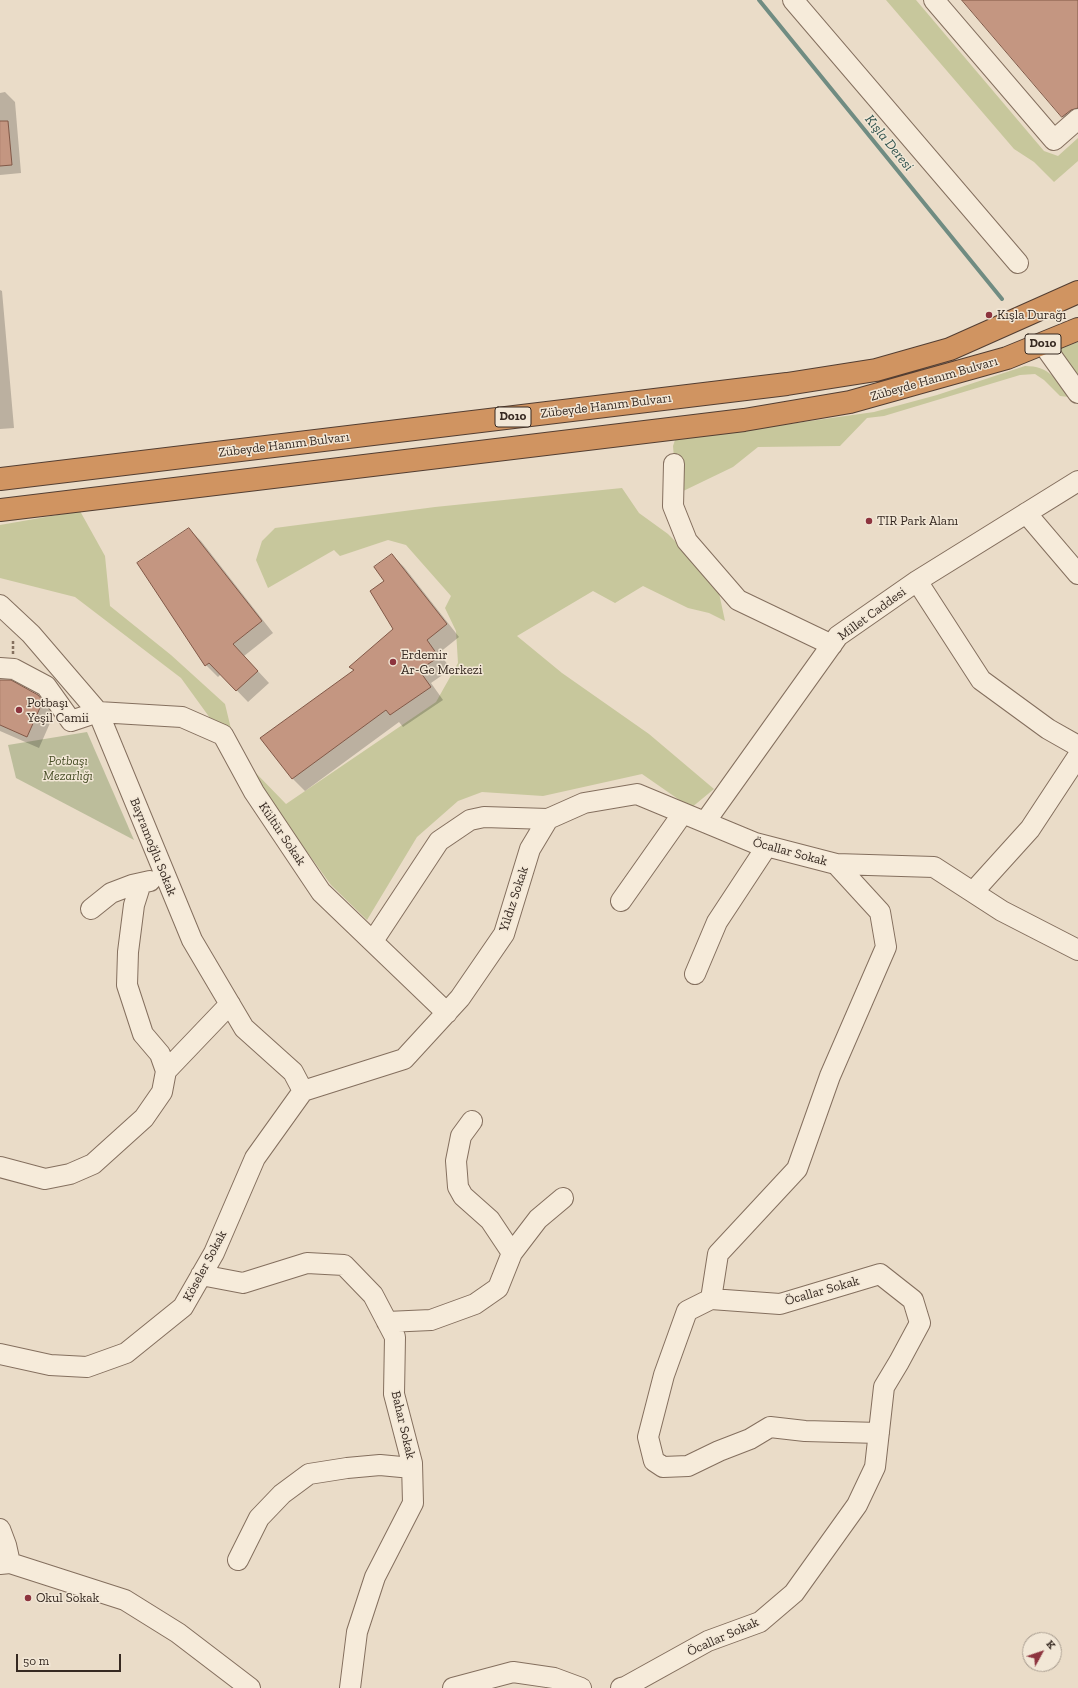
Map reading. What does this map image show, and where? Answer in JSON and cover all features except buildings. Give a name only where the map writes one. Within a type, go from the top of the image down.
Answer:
[{"type":"highway","name":"Zübeyde Hanım Bulvarı","points":[[0,479],[779,385],[876,370],[950,349],[1078,292]]},
{"type":"highway","name":"Zübeyde Hanım Bulvarı","points":[[0,510],[752,419],[850,402],[1008,358],[1078,329]]},
{"type":"street","points":[[793,0],[1018,263]]},
{"type":"street","points":[[934,0],[1054,140],[1078,119]]},
{"type":"street","points":[[1043,344],[1078,393]]},
{"type":"street","points":[[674,464],[673,506],[687,541],[738,600],[832,645]]},
{"type":"street","name":"Millet Caddesi","points":[[705,822],[838,636],[917,581],[1078,481]]},
{"type":"street","points":[[1026,513],[1078,574]]},
{"type":"street","points":[[917,581],[981,680],[1048,729],[1078,746]]},
{"type":"street","name":"Bayramoğlu Sokak","points":[[0,605],[31,634],[98,712],[192,940],[244,1028],[293,1072],[304,1091]]},
{"type":"street","points":[[0,668],[14,669],[46,686],[71,721],[98,712]]},
{"type":"street","name":"Kültür Sokak","points":[[98,712],[182,717],[223,735],[254,792],[321,892],[448,1013]]},
{"type":"street","points":[[973,892],[1030,829],[1078,756]]},
{"type":"street","points":[[373,941],[439,841],[470,820],[484,817],[548,819],[584,803],[637,794],[705,822]]},
{"type":"street","points":[[621,901],[683,813]]},
{"type":"street","name":"Yıldız Sokak","points":[[304,1091],[404,1059],[448,1013],[504,934],[530,849],[548,819]]},
{"type":"street","name":"Öcallar Sokak","points":[[621,1688],[624,1688],[708,1642],[760,1622],[794,1593],[857,1505],[875,1467],[884,1387],[920,1323],[913,1300],[880,1274],[780,1304],[711,1299],[718,1254],[797,1168],[830,1076],[886,947],[880,912],[836,864],[755,844],[705,822]]},
{"type":"street","points":[[695,974],[717,922],[767,846]]},
{"type":"street","points":[[836,864],[934,867],[1002,911],[1078,950]]},
{"type":"street","points":[[91,909],[111,893],[141,883],[166,878]]},
{"type":"street","points":[[0,1167],[45,1179],[70,1174],[93,1164],[144,1118],[162,1092],[166,1070],[160,1054],[143,1034],[127,985],[128,952],[134,905],[141,883]]},
{"type":"street","points":[[166,1070],[230,1004]]},
{"type":"street","name":"Köseler Sokak","points":[[0,1354],[50,1365],[87,1367],[126,1353],[183,1307],[214,1253],[255,1158],[304,1091]]},
{"type":"street","points":[[472,1121],[460,1136],[456,1161],[458,1187],[463,1196],[490,1220],[512,1253]]},
{"type":"street","points":[[387,1322],[431,1320],[474,1304],[498,1288],[512,1253],[538,1219],[562,1198]]},
{"type":"street","name":"Bahar Sokak","points":[[201,1275],[243,1283],[307,1263],[344,1265],[373,1295],[395,1337],[394,1394],[412,1468],[413,1502],[375,1577],[357,1632],[350,1688]]},
{"type":"street","points":[[711,1299],[687,1311],[664,1375],[648,1437],[654,1461],[663,1467],[688,1466],[719,1451],[750,1439],[770,1427],[805,1431],[879,1433]]},
{"type":"street","points":[[238,1560],[259,1518],[282,1494],[309,1474],[380,1465],[412,1468]]},
{"type":"street","points":[[0,1529],[6,1545],[5,1564],[125,1600],[178,1633],[250,1688]]},
{"type":"street","points":[[453,1688],[513,1672],[554,1678],[581,1688]]},
{"type":"green space","points":[[886,0],[916,0],[1044,151],[1058,156],[1078,138],[1078,161],[1054,182],[1034,162],[1014,149]]},
{"type":"green space","points":[[1078,342],[1078,380],[1059,349]]},
{"type":"green space","points":[[1025,366],[1040,368],[1046,371],[1056,379],[1069,397],[1060,396],[1044,380],[1035,374],[1020,375],[884,416],[867,418],[840,446],[758,447],[733,467],[677,494],[673,446],[675,440],[874,412],[937,395]]},
{"type":"green space","points":[[622,488],[639,513],[668,534],[701,567],[719,593],[725,621],[709,613],[688,608],[643,586],[615,603],[593,591],[517,636],[562,673],[649,734],[714,789],[691,808],[642,774],[543,796],[482,792],[458,801],[417,837],[367,920],[331,885],[181,678],[75,597],[0,578],[0,525],[80,511],[105,556],[110,606],[171,655],[225,704],[232,733],[251,768],[286,804],[436,702],[458,663],[456,631],[445,608],[451,596],[406,545],[388,540],[340,556],[334,550],[268,588],[256,560],[262,541],[275,528],[435,507]]},
{"type":"green space","name":"Potbaşı Mezarlığı","points":[[87,732],[134,840],[16,778],[8,745]]},
{"type":"waterway","name":"Kışla Deresi","points":[[759,0],[1002,299]]},
{"type":"place","name":"Kışla Durağı","points":[[989,315]]},
{"type":"place","name":"TIR Park Alanı","points":[[869,521]]},
{"type":"place","name":"Erdemir Ar-Ge Merkezi","points":[[393,662]]},
{"type":"place","name":"Potbaşı Yeşil Camii","points":[[19,710]]},
{"type":"place","name":"Okul Sokak","points":[[28,1598]]}]
